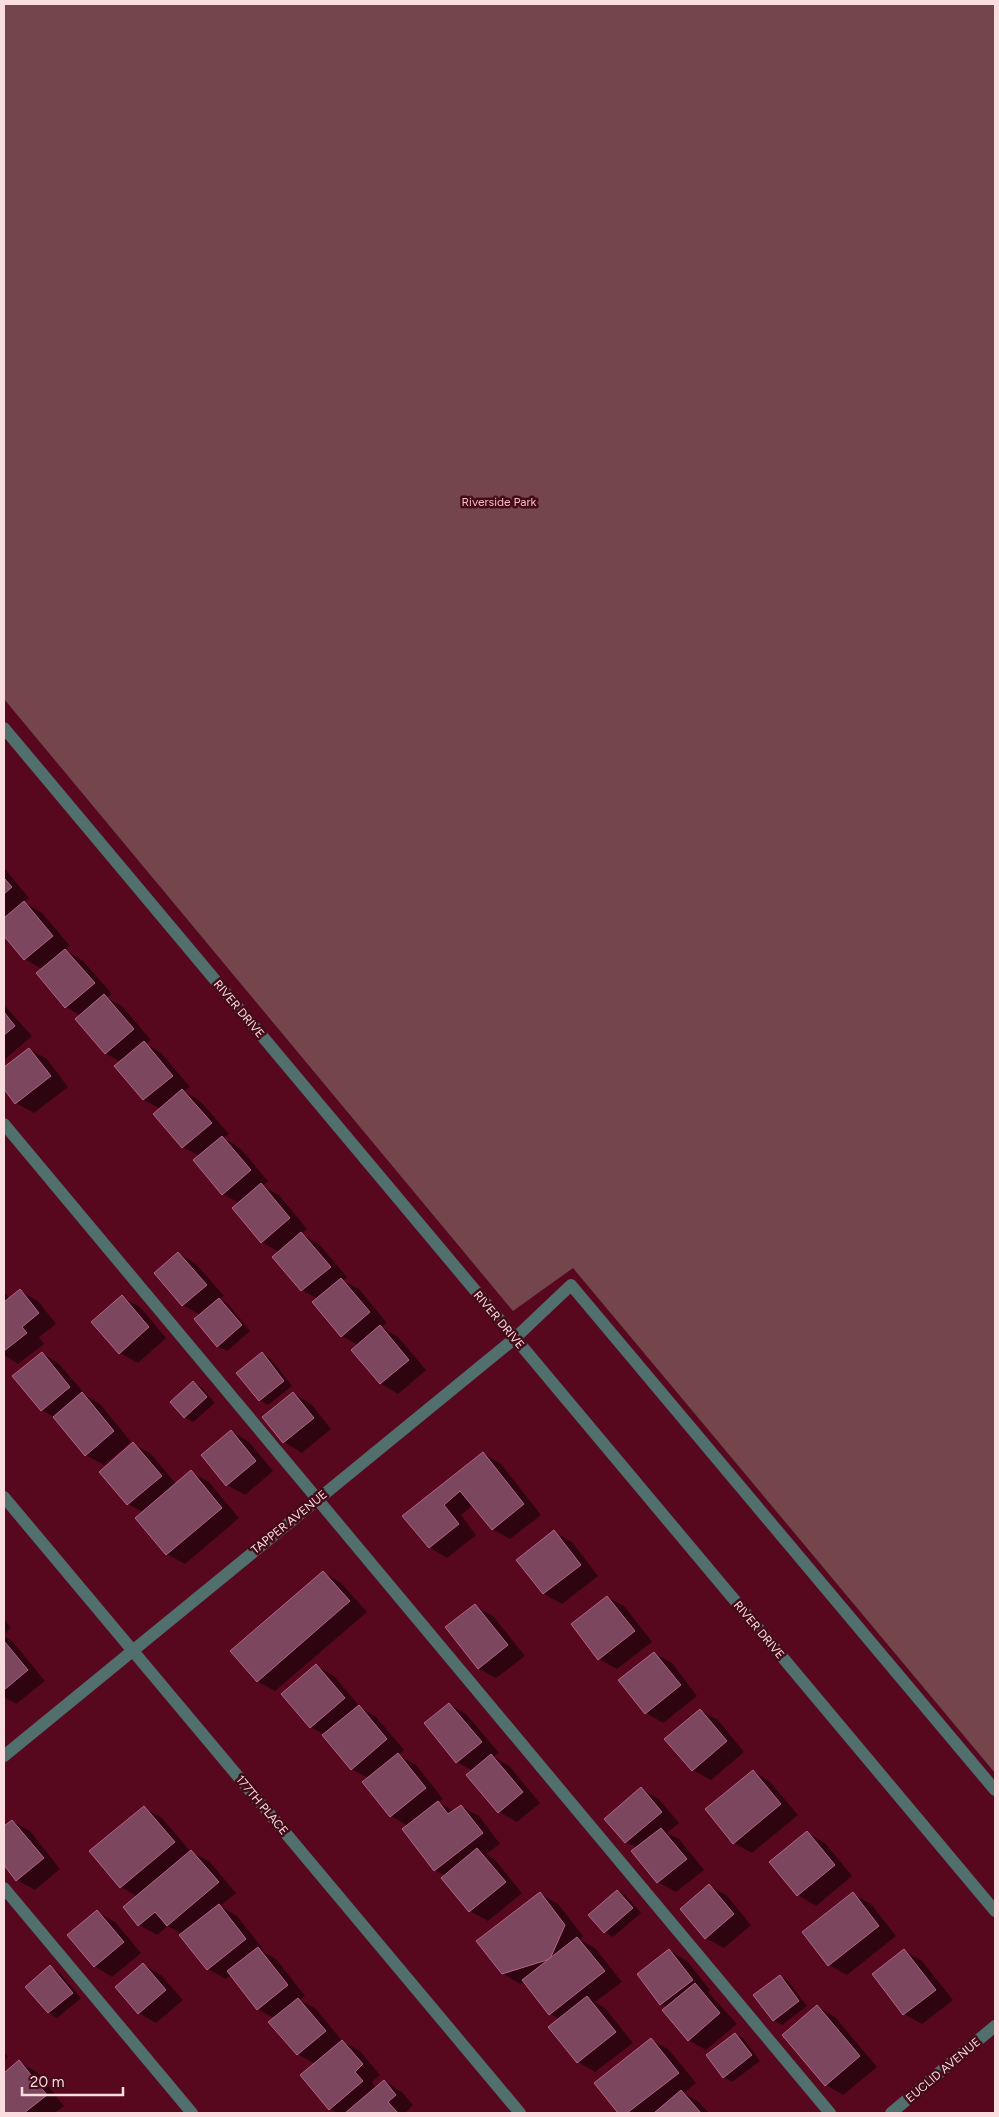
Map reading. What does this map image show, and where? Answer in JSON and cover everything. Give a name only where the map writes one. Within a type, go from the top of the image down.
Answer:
[{"type":"street","name":"RIVER DRIVE","points":[[4,728],[995,1911]]},
{"type":"street","points":[[4,1124],[830,2113]]},
{"type":"street","name":"TAPPER AVENUE","points":[[4,1756],[514,1339],[572,1285],[995,1790]]},
{"type":"street","name":"177TH PLACE","points":[[4,1497],[520,2113]]},
{"type":"street","points":[[4,1888],[192,2113]]},
{"type":"street","name":"EUCLID AVENUE","points":[[891,2113],[995,2026]]},
{"type":"green space","name":"Riverside Park","points":[[4,4],[995,4],[995,1773],[573,1268],[513,1311],[4,699]]},
{"type":"building","points":[[4,878],[12,887],[4,894]]},
{"type":"building","points":[[24,901],[53,936],[24,960],[4,936],[4,918]]},
{"type":"building","points":[[65,949],[95,983],[65,1008],[36,973]]},
{"type":"building","points":[[104,994],[134,1029],[105,1054],[75,1019]]},
{"type":"building","points":[[4,1012],[15,1026],[4,1035]]},
{"type":"building","points":[[144,1041],[173,1076],[143,1100],[114,1066]]},
{"type":"building","points":[[29,1048],[51,1076],[15,1104],[4,1089],[4,1067]]},
{"type":"building","points":[[182,1089],[212,1123],[182,1148],[153,1114]]},
{"type":"building","points":[[222,1136],[251,1170],[222,1195],[193,1160]]},
{"type":"building","points":[[261,1183],[290,1218],[261,1243],[232,1208]]},
{"type":"building","points":[[301,1232],[331,1267],[301,1291],[272,1257]]},
{"type":"building","points":[[178,1252],[207,1285],[182,1306],[154,1273]]},
{"type":"building","points":[[341,1278],[370,1312],[341,1337],[312,1302]]},
{"type":"building","points":[[20,1289],[39,1313],[22,1327],[27,1333],[4,1351],[4,1302]]},
{"type":"building","points":[[122,1295],[149,1327],[119,1354],[91,1322]]},
{"type":"building","points":[[219,1298],[242,1325],[217,1347],[194,1319]]},
{"type":"building","points":[[380,1325],[409,1360],[380,1384],[351,1350]]},
{"type":"building","points":[[42,1352],[70,1387],[41,1411],[12,1376]]},
{"type":"building","points":[[262,1352],[284,1381],[259,1401],[236,1373]]},
{"type":"building","points":[[193,1381],[207,1397],[184,1418],[170,1402]]},
{"type":"building","points":[[82,1392],[114,1431],[85,1456],[53,1417]]},
{"type":"building","points":[[293,1392],[314,1418],[283,1443],[262,1417]]},
{"type":"building","points":[[231,1430],[256,1461],[226,1486],[201,1455]]},
{"type":"building","points":[[133,1442],[162,1476],[127,1505],[99,1472]]},
{"type":"building","points":[[483,1452],[524,1504],[492,1530],[460,1491],[444,1505],[459,1524],[429,1548],[402,1516]]},
{"type":"building","points":[[191,1470],[222,1508],[166,1555],[135,1518]]},
{"type":"building","points":[[554,1530],[581,1565],[543,1594],[516,1560]]},
{"type":"building","points":[[323,1571],[350,1601],[257,1682],[230,1651]]},
{"type":"building","points":[[607,1596],[635,1631],[598,1660],[571,1624]]},
{"type":"building","points":[[475,1604],[508,1645],[478,1669],[445,1627]]},
{"type":"building","points":[[4,1641],[28,1670],[4,1690]]},
{"type":"building","points":[[654,1652],[681,1685],[645,1714],[618,1680]]},
{"type":"building","points":[[316,1664],[345,1698],[310,1728],[281,1694]]},
{"type":"building","points":[[449,1703],[482,1742],[456,1763],[424,1723]]},
{"type":"building","points":[[359,1705],[387,1739],[351,1770],[322,1735]]},
{"type":"building","points":[[700,1709],[727,1741],[692,1771],[664,1739]]},
{"type":"building","points":[[398,1753],[426,1788],[390,1817],[362,1782]]},
{"type":"building","points":[[491,1754],[523,1792],[498,1813],[466,1775]]},
{"type":"building","points":[[753,1770],[781,1804],[733,1844],[705,1809]]},
{"type":"building","points":[[641,1787],[662,1812],[625,1843],[604,1819]]},
{"type":"building","points":[[438,1801],[448,1814],[461,1805],[483,1833],[434,1871],[402,1829]]},
{"type":"building","points":[[144,1806],[175,1842],[120,1888],[89,1851]]},
{"type":"building","points":[[12,1820],[44,1858],[16,1881],[4,1865],[4,1826]]},
{"type":"building","points":[[661,1828],[687,1859],[657,1883],[631,1851]]},
{"type":"building","points":[[807,1831],[835,1865],[797,1896],[769,1862]]},
{"type":"building","points":[[477,1848],[506,1882],[469,1912],[441,1878]]},
{"type":"building","points":[[191,1850],[219,1882],[167,1926],[155,1912],[138,1926],[123,1907]]},
{"type":"building","points":[[709,1884],[734,1914],[705,1939],[680,1909]]},
{"type":"building","points":[[617,1890],[633,1908],[604,1933],[588,1915]]},
{"type":"building","points":[[540,1892],[565,1925],[550,1959],[502,1974],[476,1941]]},
{"type":"building","points":[[853,1892],[879,1926],[828,1966],[802,1932]]},
{"type":"building","points":[[219,1904],[246,1939],[207,1970],[179,1935]]},
{"type":"building","points":[[97,1910],[124,1942],[94,1967],[67,1935]]},
{"type":"building","points":[[577,1937],[605,1971],[549,2015],[522,1980]]},
{"type":"building","points":[[258,1947],[288,1985],[257,2010],[227,1971]]},
{"type":"building","points":[[669,1949],[693,1980],[660,2005],[637,1974]]},
{"type":"building","points":[[904,1949],[936,1990],[903,2015],[872,1974]]},
{"type":"building","points":[[143,1963],[166,1990],[138,2014],[115,1987]]},
{"type":"building","points":[[50,1965],[73,1993],[48,2013],[25,1987]]},
{"type":"building","points":[[780,1975],[799,2001],[773,2021],[753,1995]]},
{"type":"building","points":[[695,1983],[720,2013],[688,2041],[662,2010]]},
{"type":"building","points":[[587,1996],[616,2032],[577,2063],[548,2027]]},
{"type":"building","points":[[298,1998],[326,2031],[297,2055],[268,2022]]},
{"type":"building","points":[[817,2005],[860,2056],[825,2086],[782,2035]]},
{"type":"building","points":[[735,2033],[752,2055],[723,2078],[706,2055]]},
{"type":"building","points":[[651,2038],[679,2073],[627,2113],[618,2113],[594,2083]]},
{"type":"building","points":[[342,2040],[363,2064],[355,2072],[363,2081],[329,2110],[300,2075]]},
{"type":"building","points":[[19,2060],[47,2095],[24,2113],[4,2113],[4,2073]]},
{"type":"building","points":[[384,2080],[396,2095],[388,2102],[398,2113],[345,2113]]},
{"type":"building","points":[[681,2090],[701,2113],[654,2113]]}]
